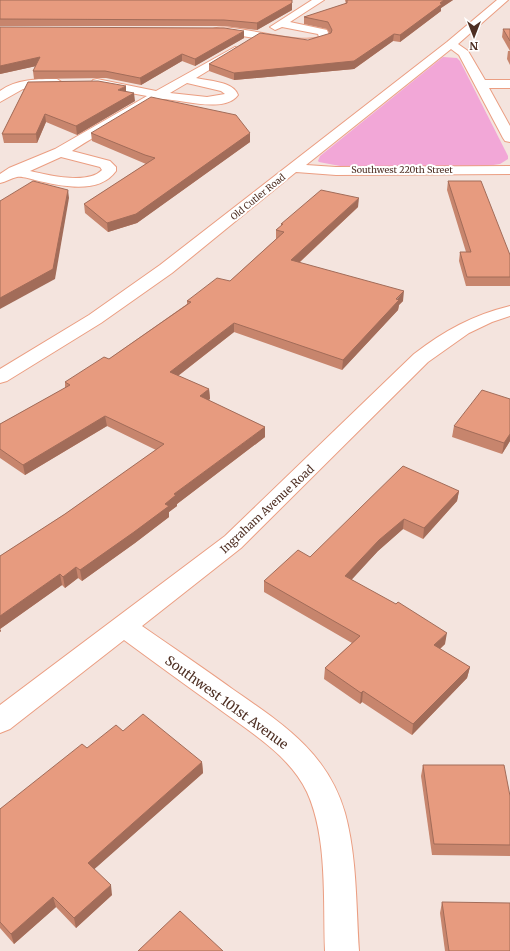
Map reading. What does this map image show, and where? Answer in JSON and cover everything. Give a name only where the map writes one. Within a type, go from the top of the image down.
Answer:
[{"type":"street","points":[[0,179],[60,152],[157,94],[280,24],[318,0]]},
{"type":"street","points":[[500,3],[510,7]]},
{"type":"street","name":"Old Cutler Road","points":[[0,377],[84,326],[166,269],[430,59],[452,44],[500,3]]},
{"type":"street","points":[[206,30],[260,35],[307,42],[325,38],[323,32],[317,30],[280,24]]},
{"type":"street","points":[[452,44],[464,53],[510,138]]},
{"type":"street","points":[[0,98],[12,89],[34,83],[108,85],[207,102],[226,100],[232,95],[228,89],[184,79]]},
{"type":"street","points":[[481,84],[510,84]]},
{"type":"street","points":[[0,168],[65,180],[88,182],[104,178],[109,170],[109,167],[105,164],[60,152]]},
{"type":"street","name":"Southwest 220th Street","points":[[294,168],[336,171],[510,170]]},
{"type":"street","name":"Ingraham Avenue Road","points":[[0,721],[125,627],[233,542],[258,520],[420,358],[448,337],[466,327],[484,318],[510,311]]},
{"type":"street","name":"Southwest 101st Avenue","points":[[125,627],[273,733],[290,747],[308,768],[323,792],[330,816],[336,847],[342,951]]},
{"type":"shaded area","points":[[443,57],[457,58],[460,61],[508,156],[508,159],[500,164],[487,166],[340,166],[318,161],[320,156]]},
{"type":"building","points":[[0,0],[292,0],[292,3],[257,23],[224,20],[0,19]]},
{"type":"building","points":[[347,0],[444,0],[440,3],[442,4],[400,35],[394,34],[354,61],[234,73],[209,64],[260,33],[308,40],[331,33],[332,30],[328,22],[304,17],[347,3]]},
{"type":"building","points":[[0,27],[224,28],[244,31],[195,59],[182,54],[140,78],[105,71],[33,71],[40,57],[0,66]]},
{"type":"building","points":[[503,29],[510,29],[510,41]]},
{"type":"building","points":[[98,81],[126,86],[118,90],[134,93],[76,126],[45,114],[36,134],[2,134],[28,82]]},
{"type":"building","points":[[151,97],[236,115],[250,133],[136,214],[107,223],[84,204],[155,158],[91,133]]},
{"type":"building","points":[[33,181],[68,190],[53,269],[0,298],[0,201]]},
{"type":"building","points":[[448,181],[481,181],[510,255],[510,277],[467,277],[460,252],[471,252]]},
{"type":"building","points":[[321,190],[359,198],[291,260],[404,291],[396,299],[399,300],[343,360],[234,323],[170,372],[209,389],[200,396],[265,427],[174,494],[176,495],[165,504],[169,506],[134,532],[80,570],[76,567],[63,577],[60,574],[0,616],[0,556],[65,514],[164,444],[105,416],[23,465],[0,449],[0,424],[70,385],[65,382],[104,357],[109,359],[191,302],[187,301],[217,278],[230,281],[284,232],[276,230],[283,224],[281,224]]},
{"type":"building","points":[[482,390],[510,399],[510,434],[504,443],[454,426]]},
{"type":"building","points":[[403,466],[459,491],[424,528],[404,519],[379,540],[345,576],[396,604],[398,602],[447,633],[434,645],[470,667],[413,724],[363,691],[361,693],[325,668],[360,636],[264,581],[298,550],[310,557]]},
{"type":"building","points":[[143,714],[202,762],[88,863],[111,885],[74,918],[53,897],[11,934],[0,922],[0,809],[82,744],[87,748],[116,725],[123,731]]},
{"type":"building","points":[[423,765],[504,765],[510,796],[510,845],[434,844]]},
{"type":"building","points":[[442,902],[510,903],[510,951],[449,951]]},
{"type":"building","points":[[180,911],[223,951],[138,951]]}]
